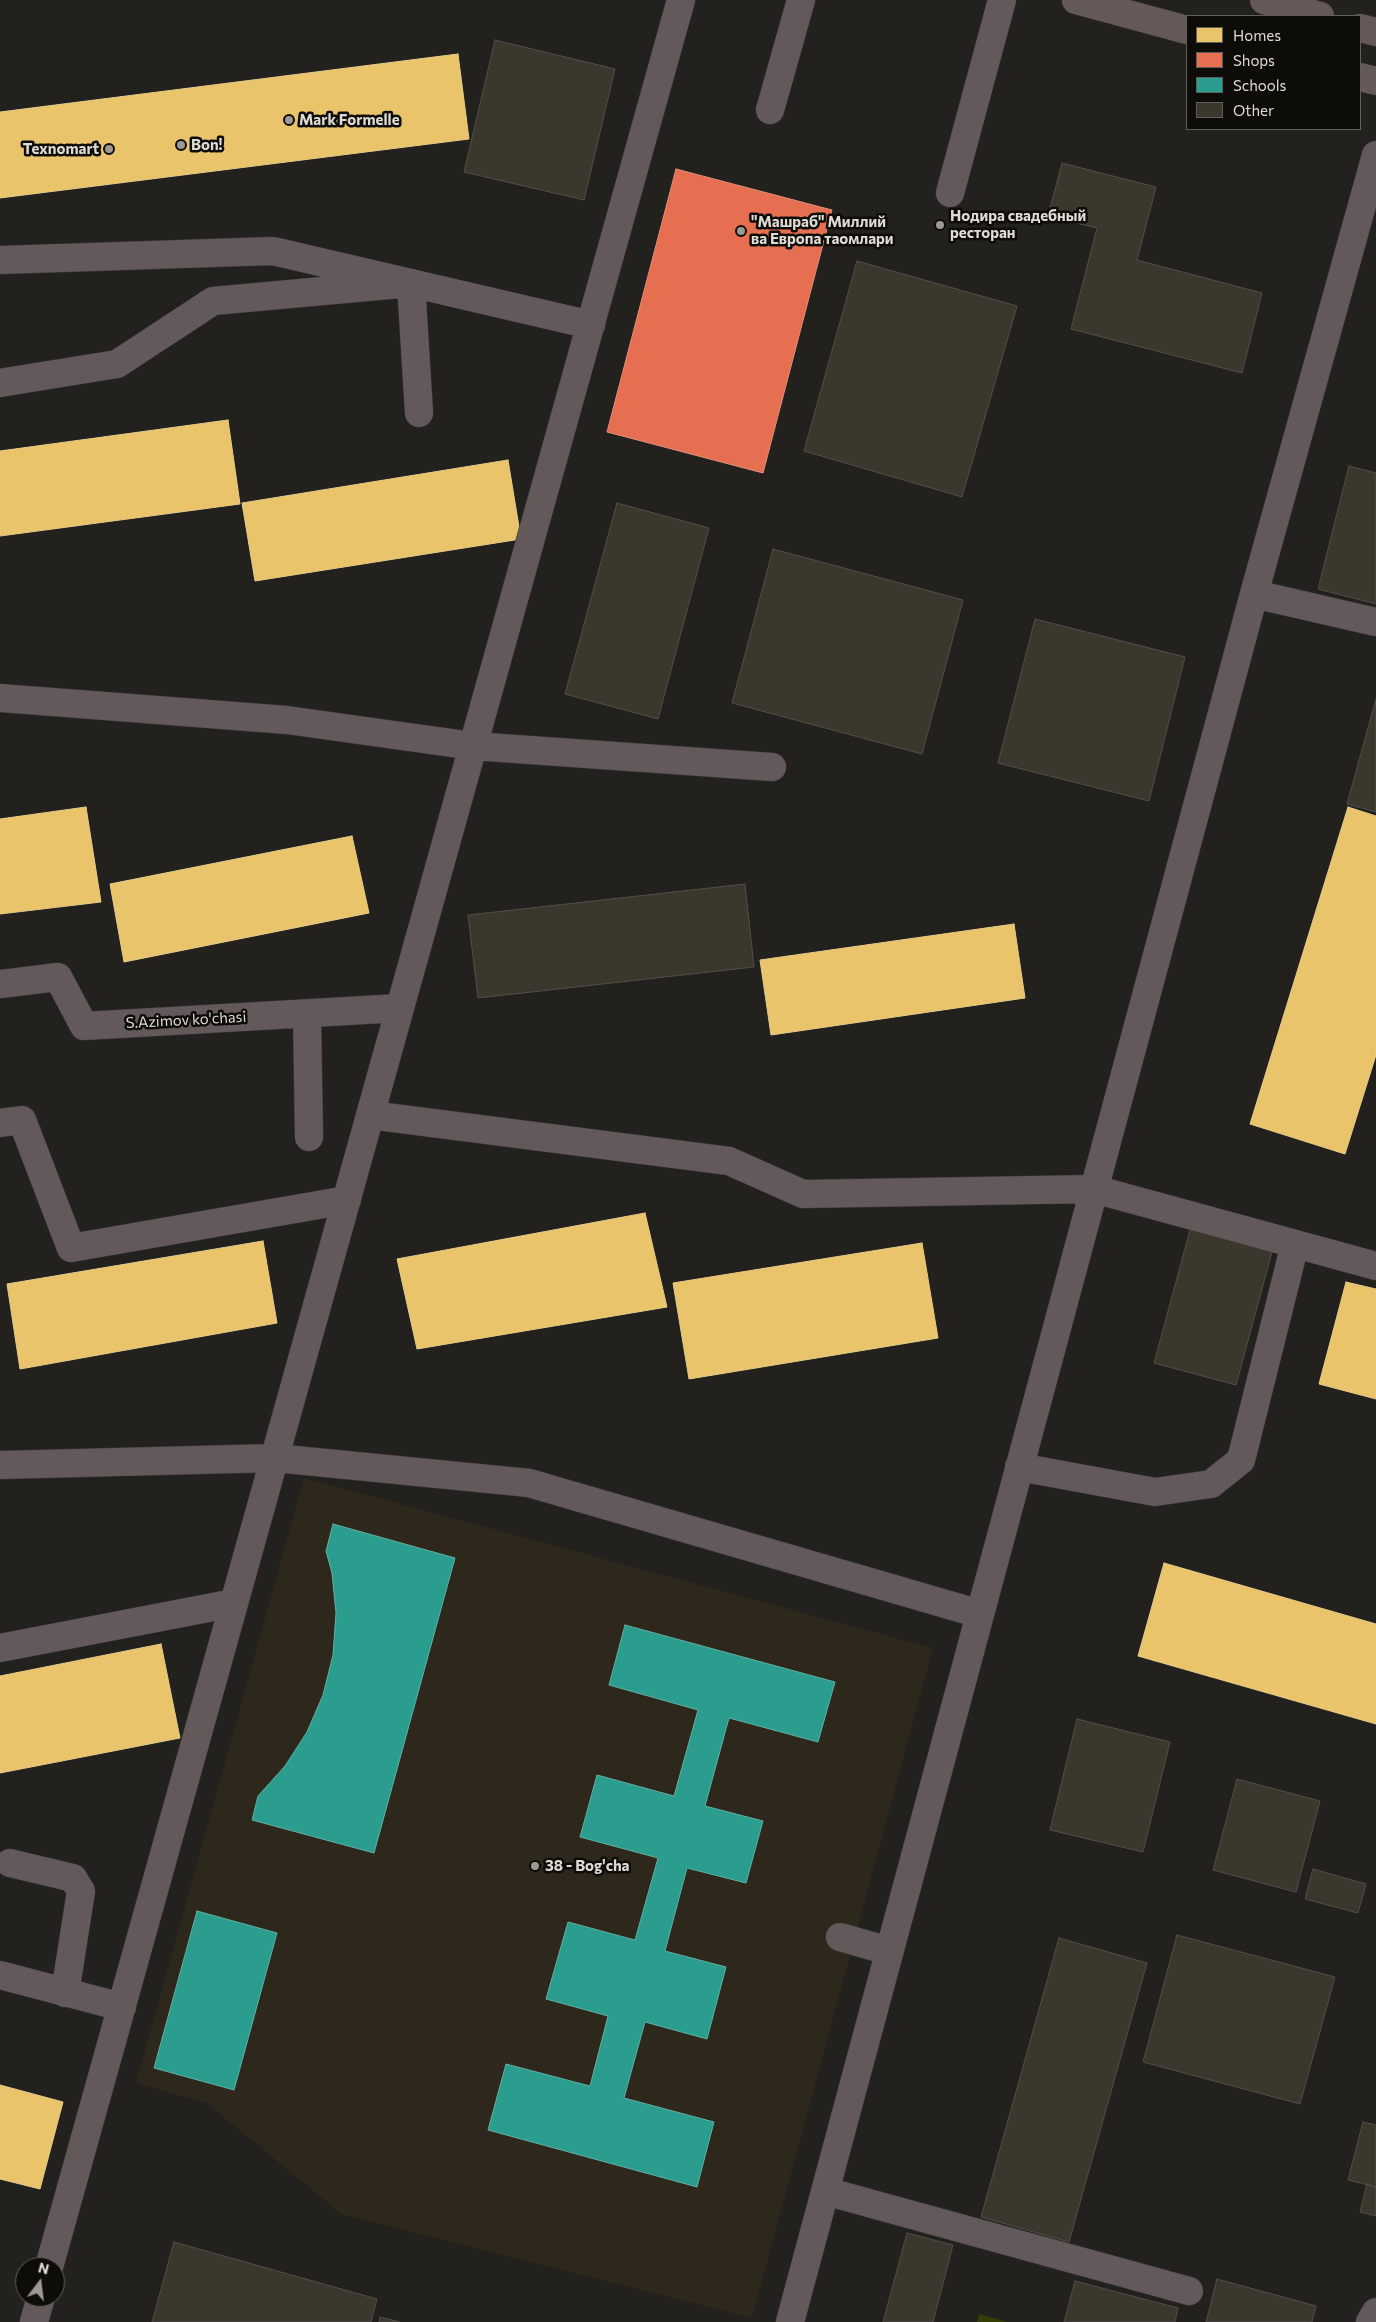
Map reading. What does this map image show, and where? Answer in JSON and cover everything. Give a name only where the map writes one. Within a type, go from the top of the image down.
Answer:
[{"type":"main road","points":[[1076,0],[1186,30]]},
{"type":"main road","points":[[1264,0],[1316,15]]},
{"type":"main road","points":[[1361,28],[1376,32]]},
{"type":"main road","points":[[1361,77],[1376,81]]},
{"type":"street","points":[[52,2257],[681,0]]},
{"type":"street","points":[[770,110],[801,0]]},
{"type":"street","points":[[950,193],[1002,0]]},
{"type":"street","points":[[790,2322],[1254,594],[1376,155]]},
{"type":"street","points":[[0,260],[273,251],[591,325]]},
{"type":"street","points":[[0,383],[117,364],[213,301],[411,283]]},
{"type":"street","points":[[411,283],[418,413]]},
{"type":"street","points":[[1254,594],[1376,622]]},
{"type":"street","points":[[0,698],[287,720],[473,746],[772,767]]},
{"type":"street","name":"S.Azimov ko'chasi","points":[[0,984],[58,977],[84,1026],[400,1008]]},
{"type":"street","points":[[307,1014],[309,1137]]},
{"type":"street","points":[[370,1115],[729,1161],[803,1194],[1094,1189],[1376,1266]]},
{"type":"street","points":[[0,1123],[22,1120],[71,1248],[347,1200]]},
{"type":"street","points":[[1019,1468],[1155,1492],[1211,1484],[1241,1460],[1295,1244]]},
{"type":"street","points":[[0,1465],[275,1458],[529,1483],[980,1614]]},
{"type":"street","points":[[0,1648],[234,1603]]},
{"type":"street","points":[[10,1863],[73,1878],[82,1891],[65,1993]]},
{"type":"street","points":[[840,1937],[889,1951]]},
{"type":"street","points":[[0,1975],[122,2007]]},
{"type":"street","points":[[825,2191],[1189,2291]]},
{"type":"street","points":[[34,2322],[38,2307]]},
{"type":"street","points":[[1370,2322],[1376,2312]]},
{"type":"shaded area","name":"38 - Bog'cha","points":[[304,1478],[933,1648],[752,2318],[341,2214],[207,2103],[136,2083]]},
{"type":"green space","points":[[979,2314],[1007,2322],[977,2322]]},
{"type":"building: Homes","points":[[458,54],[469,139],[0,198],[0,112]]},
{"type":"building: Homes","points":[[228,420],[240,504],[0,536],[0,451]]},
{"type":"building: Homes","points":[[508,460],[521,539],[255,581],[242,503]]},
{"type":"building: Homes","points":[[86,807],[101,902],[0,914],[0,819]]},
{"type":"building: Homes","points":[[1348,807],[1376,816],[1376,1055],[1345,1154],[1250,1124]]},
{"type":"building: Homes","points":[[352,836],[369,913],[124,962],[110,884]]},
{"type":"building: Homes","points":[[1014,924],[1025,998],[771,1035],[760,960]]},
{"type":"building: Homes","points":[[645,1213],[667,1307],[417,1349],[397,1259]]},
{"type":"building: Homes","points":[[263,1241],[277,1323],[20,1369],[7,1284]]},
{"type":"building: Homes","points":[[922,1243],[938,1338],[689,1379],[673,1283]]},
{"type":"building: Homes","points":[[1346,1282],[1376,1289],[1376,1399],[1319,1384]]},
{"type":"building: Homes","points":[[1164,1563],[1376,1624],[1376,1724],[1138,1656]]},
{"type":"building: Homes","points":[[161,1644],[180,1738],[0,1773],[0,1676]]},
{"type":"building: Homes","points":[[0,2085],[63,2102],[40,2189],[0,2179]]},
{"type":"building: Shops","points":[[676,169],[832,210],[763,473],[607,432]]},
{"type":"building: Schools","points":[[333,1524],[455,1558],[374,1853],[252,1820],[258,1796],[285,1766],[307,1732],[323,1695],[333,1655],[336,1613],[332,1573],[326,1551]]},
{"type":"building: Schools","points":[[625,1625],[835,1682],[818,1742],[729,1718],[705,1806],[763,1821],[746,1883],[687,1868],[665,1951],[726,1967],[707,2039],[645,2022],[624,2098],[714,2122],[697,2187],[488,2130],[506,2064],[590,2086],[608,2016],[546,1999],[568,1922],[635,1940],[658,1858],[580,1837],[597,1775],[674,1796],[698,1710],[609,1685]]},
{"type":"building: Schools","points":[[197,1911],[277,1933],[234,2090],[154,2068]]},
{"type":"building: Other","points":[[495,40],[615,69],[584,200],[464,172]]},
{"type":"building: Other","points":[[1062,163],[1156,187],[1137,260],[1262,293],[1242,373],[1071,329],[1097,228],[1048,216]]},
{"type":"building: Other","points":[[857,261],[1017,306],[962,497],[804,451]]},
{"type":"building: Other","points":[[1349,466],[1376,473],[1376,604],[1318,589]]},
{"type":"building: Other","points":[[617,503],[709,528],[658,719],[565,694]]},
{"type":"building: Other","points":[[773,549],[963,600],[922,754],[732,703]]},
{"type":"building: Other","points":[[1035,619],[1185,657],[1149,801],[998,763]]},
{"type":"building: Other","points":[[1376,699],[1376,812],[1347,804]]},
{"type":"building: Other","points":[[745,884],[754,967],[478,998],[468,915]]},
{"type":"building: Other","points":[[1193,1219],[1275,1241],[1236,1385],[1154,1363]]},
{"type":"building: Other","points":[[1077,1719],[1170,1742],[1143,1852],[1050,1830]]},
{"type":"building: Other","points":[[1237,1779],[1320,1801],[1296,1892],[1213,1870]]},
{"type":"building: Other","points":[[1313,1869],[1366,1884],[1358,1913],[1305,1899]]},
{"type":"building: Other","points":[[1177,1935],[1335,1977],[1300,2104],[1143,2062]]},
{"type":"building: Other","points":[[1059,1938],[1147,1963],[1069,2242],[981,2217]]},
{"type":"building: Other","points":[[1363,2122],[1376,2125],[1376,2187],[1348,2180]]},
{"type":"building: Other","points":[[1367,2184],[1376,2187],[1376,2216],[1360,2212]]},
{"type":"building: Other","points":[[907,2233],[953,2245],[933,2322],[883,2322]]},
{"type":"building: Other","points":[[174,2242],[377,2299],[371,2322],[152,2322]]},
{"type":"building: Other","points":[[1217,2279],[1316,2306],[1312,2322],[1206,2322]]},
{"type":"building: Other","points":[[1075,2281],[1178,2308],[1175,2322],[1064,2322]]},
{"type":"building: Other","points":[[380,2317],[400,2322],[379,2322]]},
{"type":"place","name":"Mark Formelle","points":[[289,120]]},
{"type":"place","name":"Bon!","points":[[181,145]]},
{"type":"place","name":"Texnomart","points":[[109,149]]},
{"type":"place","name":"Нодира свадебный ресторан","points":[[940,225]]},
{"type":"place","name":"\"Машраб\" Миллий ва Европа таомлари","points":[[741,231]]},
{"type":"place","name":"38 - Bog'cha","points":[[535,1866]]}]
